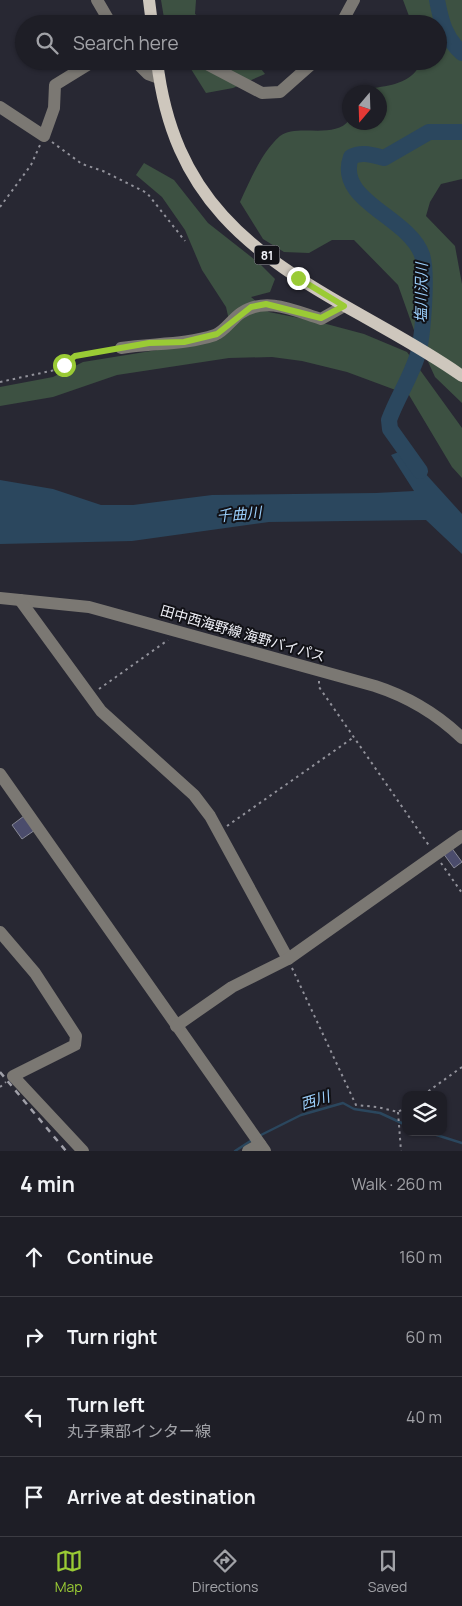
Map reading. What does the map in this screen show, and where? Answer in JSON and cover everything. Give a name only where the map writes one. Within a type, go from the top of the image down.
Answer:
[{"type":"main road","points":[[149,0],[151,15]]},
{"type":"main road","name":"81","points":[[158,70],[168,118],[183,160],[215,208],[237,231],[270,258],[344,306],[436,357],[462,376]]},
{"type":"street","points":[[97,0],[106,15]]},
{"type":"street","points":[[346,15],[354,0]]},
{"type":"street","points":[[0,107],[44,136],[54,108],[55,85],[79,70]]},
{"type":"street","points":[[144,70],[158,78]]},
{"type":"street","points":[[218,70],[262,93],[280,92],[305,70]]},
{"type":"street","points":[[121,348],[149,343],[184,342],[217,334],[245,310],[266,304],[321,318],[344,306]]},
{"type":"street","name":"田中西海野線 海野バイパス","points":[[0,598],[89,606],[398,693],[442,719],[462,738]]},
{"type":"street","points":[[20,600],[89,696],[125,734],[194,795],[218,831],[288,959]]},
{"type":"street","points":[[0,774],[262,1147],[248,1151]]},
{"type":"street","points":[[176,1026],[232,987],[288,959],[462,836]]},
{"type":"street","points":[[0,932],[35,973],[76,1036],[75,1045],[13,1076],[83,1151]]},
{"type":"path","points":[[0,207],[31,165],[44,136],[82,164],[102,171],[147,193],[185,241]]},
{"type":"path","points":[[0,382],[55,370],[75,356],[121,348]]},
{"type":"path","points":[[89,696],[167,642],[174,629]]},
{"type":"path","points":[[319,671],[320,687],[462,893]]},
{"type":"path","points":[[218,831],[354,737]]},
{"type":"path","points":[[288,959],[356,1105],[378,1107],[398,1112],[402,1110]]},
{"type":"path","points":[[429,1091],[462,1067]]},
{"type":"path","points":[[398,1112],[401,1151]]},
{"type":"green space","points":[[161,0],[196,0],[196,15],[164,15]]},
{"type":"green space","points":[[403,0],[462,0],[462,179],[441,184],[430,202],[426,216],[455,246],[462,284],[462,403],[435,377],[415,333],[398,285],[354,240],[332,240],[309,253],[284,252],[263,239],[240,202],[252,175],[267,150],[280,136],[287,132],[335,129],[342,126],[342,130],[387,130],[387,85],[396,84],[408,78],[417,70],[447,70],[447,15],[409,15]]},
{"type":"green space","points":[[192,70],[262,70],[265,74],[233,88],[206,93]]},
{"type":"green space","points":[[144,163],[174,180],[208,223],[259,263],[275,279],[270,292],[251,297],[269,312],[319,322],[364,334],[407,352],[462,428],[462,478],[452,467],[409,395],[347,372],[302,361],[272,357],[229,358],[117,375],[53,397],[0,406],[0,387],[53,377],[83,362],[219,340],[231,329],[226,307],[202,270],[185,230],[162,197],[136,175]]},
{"type":"water","name":"千曲川","points":[[404,450],[462,514],[462,554],[426,520],[269,522],[132,541],[0,544],[0,480],[53,489],[101,505],[133,505],[212,495],[414,491],[391,455]]},
{"type":"building","points":[[24,816],[35,830],[22,839],[12,825]]},
{"type":"building","points":[[451,847],[462,862],[454,868],[443,853]]},
{"type":"waterway","name":"塩川沢川","points":[[437,0],[440,15]]},
{"type":"waterway","name":"塩川沢川","points":[[447,33],[451,41],[462,53]]},
{"type":"waterway","name":"塩川沢川","points":[[420,471],[390,429],[389,420],[418,354],[425,289],[424,263],[414,241],[403,229],[363,197],[353,185],[349,172],[351,157],[355,155],[367,154],[384,158],[429,132],[462,132]]},
{"type":"waterway","name":"西川","points":[[259,1136],[301,1115],[343,1103],[354,1109],[380,1113],[402,1123]]},
{"type":"waterway","name":"西川","points":[[440,1136],[462,1143]]},
{"type":"waterway","name":"西川","points":[[235,1151],[252,1140]]},
{"type":"railway","points":[[0,1072],[66,1151]]},
{"type":"route","points":[[64,365],[75,356],[149,343],[184,342],[217,334],[239,314],[251,307],[266,304],[321,318],[344,306],[298,278]]}]
